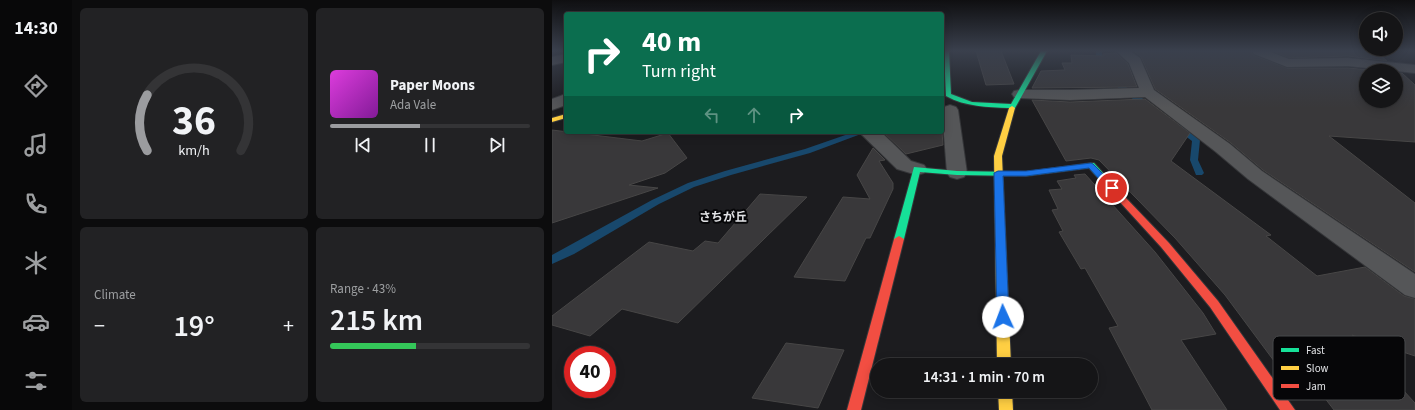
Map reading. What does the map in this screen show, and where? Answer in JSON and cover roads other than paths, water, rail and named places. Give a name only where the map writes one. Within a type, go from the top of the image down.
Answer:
[{"type":"street","points":[[947,70],[948,95],[957,173]]},
{"type":"street","points":[[1004,358],[998,156],[1016,100],[1033,70]]},
{"type":"street","points":[[1137,70],[1144,92],[1218,144],[1256,175],[1415,288]]},
{"type":"street","points":[[949,104],[984,104],[1070,95],[1144,92]]},
{"type":"street","points":[[552,105],[564,100]]},
{"type":"street","points":[[552,120],[564,117]]},
{"type":"street","points":[[872,134],[904,165],[917,169],[957,173],[1026,174],[1091,166],[1165,245],[1214,304],[1273,389]]},
{"type":"street","points":[[854,410],[917,169]]},
{"type":"street","points":[[1005,398],[1006,410]]},
{"type":"street","points":[[1281,400],[1288,410]]},
{"type":"waterway","points":[[1104,70],[1106,76],[1149,107]]},
{"type":"waterway","points":[[1179,127],[1196,140],[1194,160],[1199,173]]},
{"type":"waterway","points":[[552,260],[638,211],[703,180],[778,160],[857,134]]},
{"type":"railway","points":[[552,101],[564,96]]},
{"type":"district","name":"さちが丘","points":[[723,217]]}]
